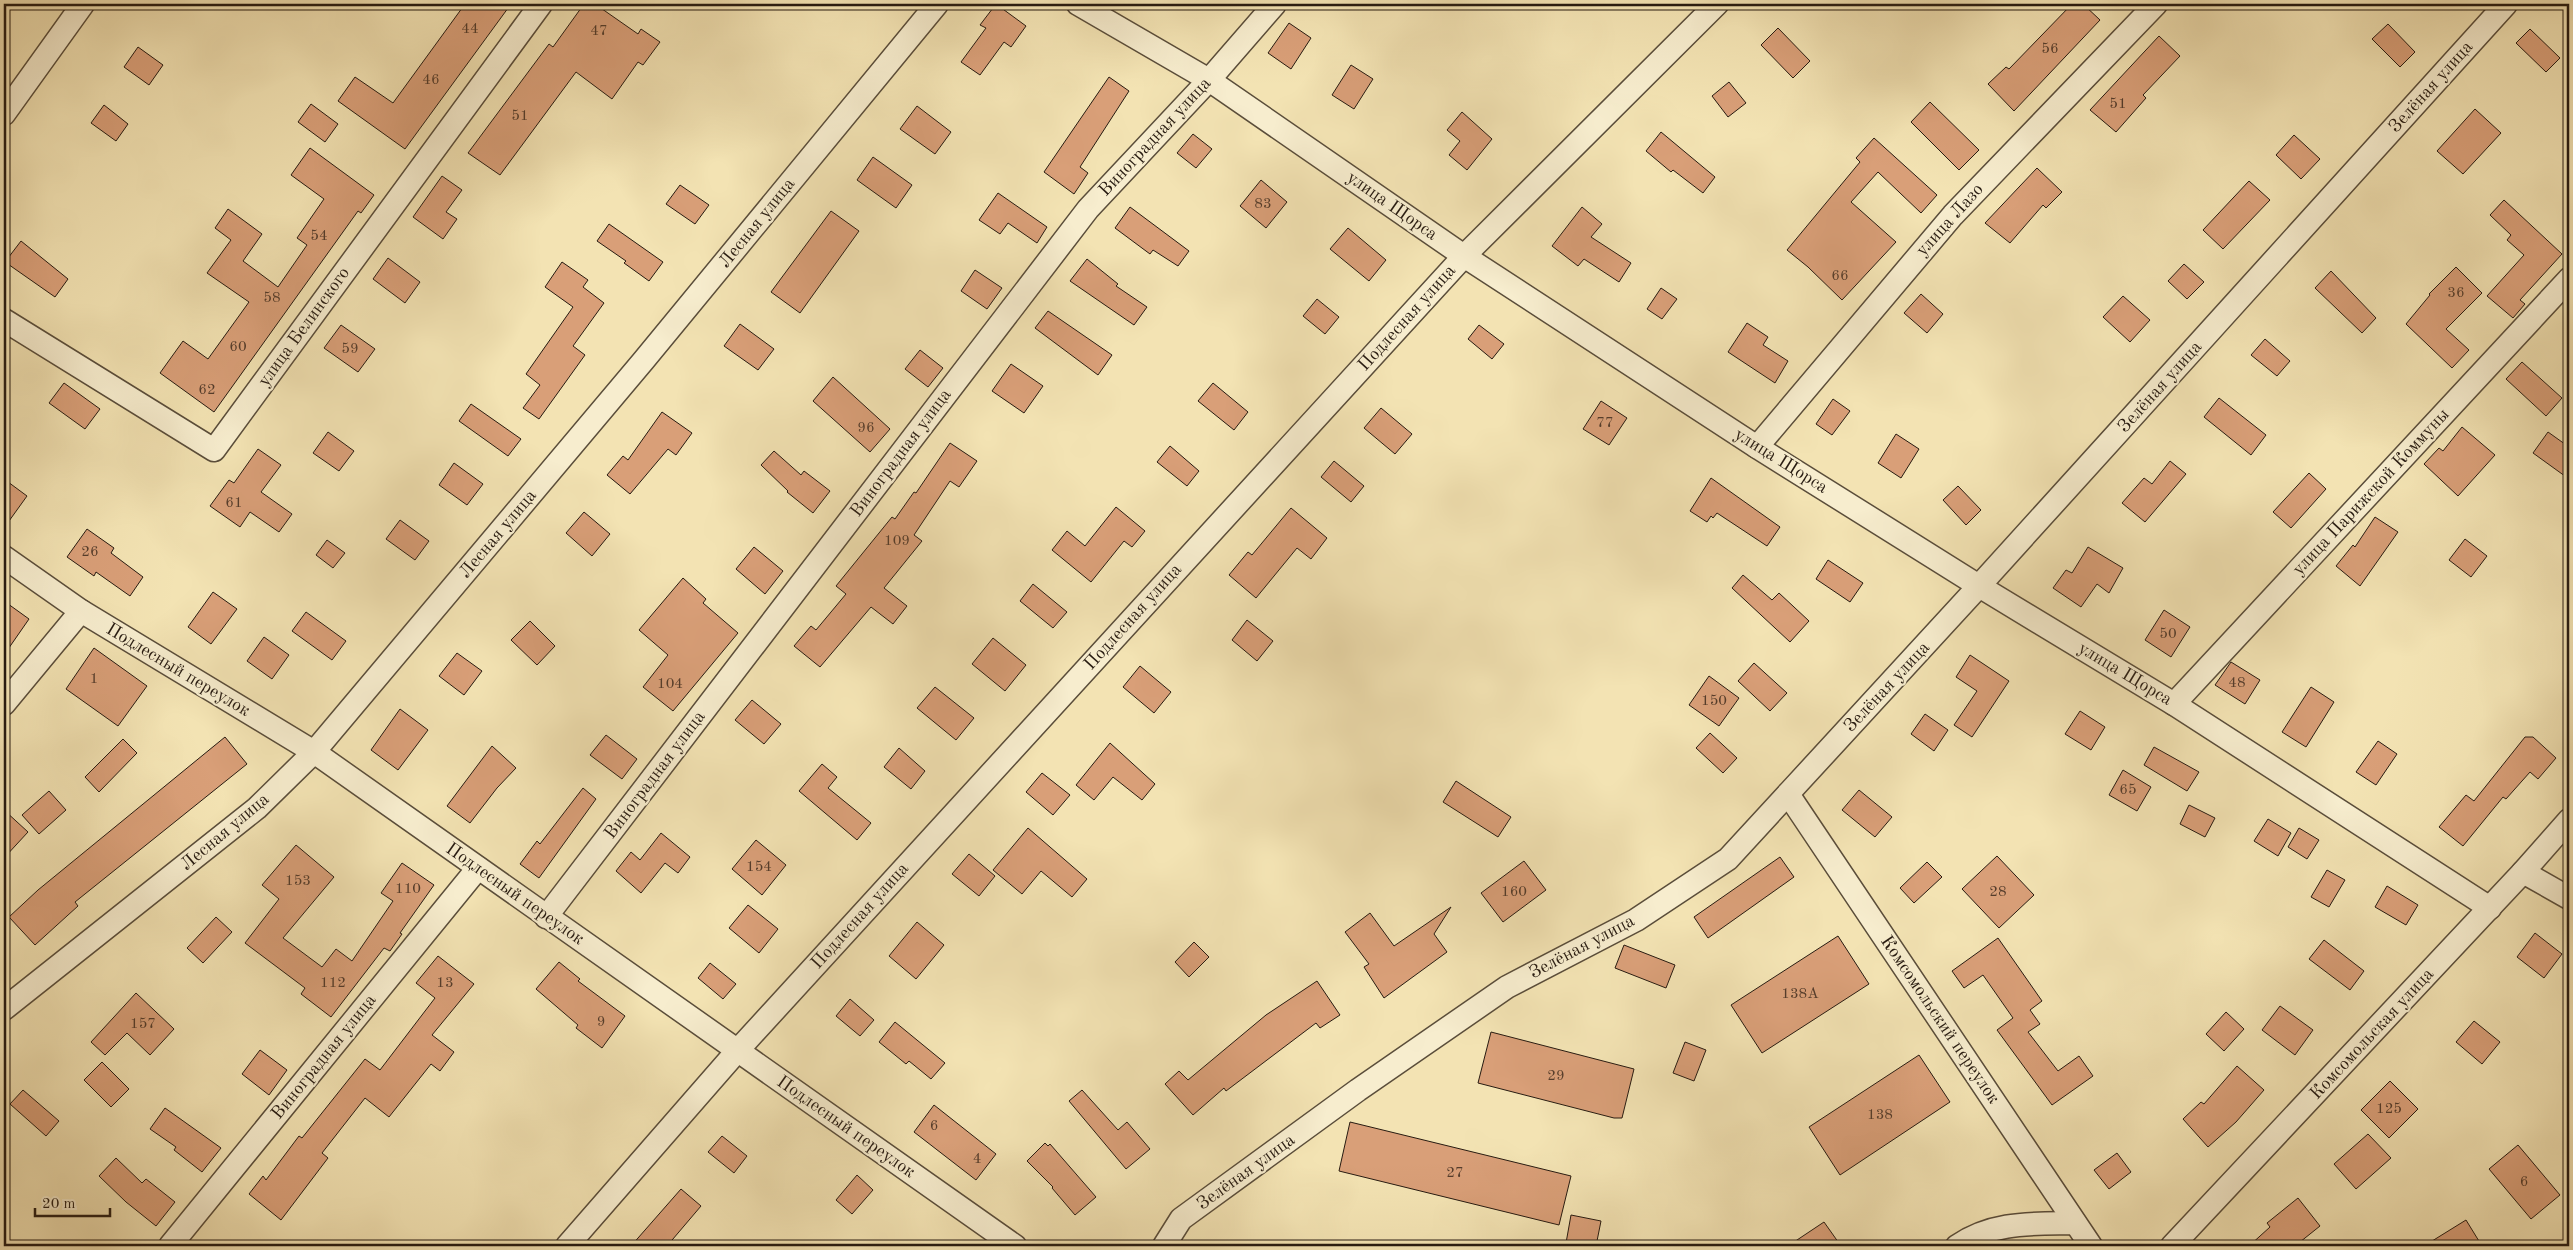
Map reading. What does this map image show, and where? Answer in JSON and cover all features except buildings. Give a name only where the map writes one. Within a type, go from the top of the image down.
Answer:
[{"type":"street","points":[[4,114],[83,4]]},
{"type":"street","name":"улица Белинского","points":[[4,320],[214,450],[541,4]]},
{"type":"street","name":"Лесная улица","points":[[4,1009],[257,808],[314,752],[650,352],[937,4]]},
{"type":"street","name":"улица Щорса","points":[[1078,4],[1209,80],[1464,256],[1757,447],[2174,704],[2490,908]]},
{"type":"street","name":"Виноградная улица","points":[[546,917],[1088,209],[1209,80],[1275,4]]},
{"type":"street","name":"Подлесная улица","points":[[567,1246],[738,1050],[1464,256],[1717,4]]},
{"type":"street","name":"улица Лазо","points":[[1757,447],[1953,215],[2156,4]]},
{"type":"street","name":"Зелёная улица","points":[[1164,1246],[1181,1219],[1358,1090],[1507,987],[1636,920],[1728,859],[1980,586],[2506,4]]},
{"type":"street","name":"улица Парижской Коммуны","points":[[2174,704],[2569,279]]},
{"type":"street","name":"Подлесный переулок","points":[[4,558],[81,611],[314,752],[1015,1246]]},
{"type":"street","points":[[4,704],[81,611]]},
{"type":"street","name":"Комсомольский переулок","points":[[1788,794],[2091,1246]]},
{"type":"street","name":"Комсомольская улица","points":[[2172,1246],[2490,908],[2569,820]]},
{"type":"street","name":"Виноградная улица","points":[[170,1246],[478,868]]},
{"type":"street","points":[[2523,872],[2569,898]]},
{"type":"street","points":[[1957,1246],[1969,1238],[2012,1224],[2075,1223]]}]
